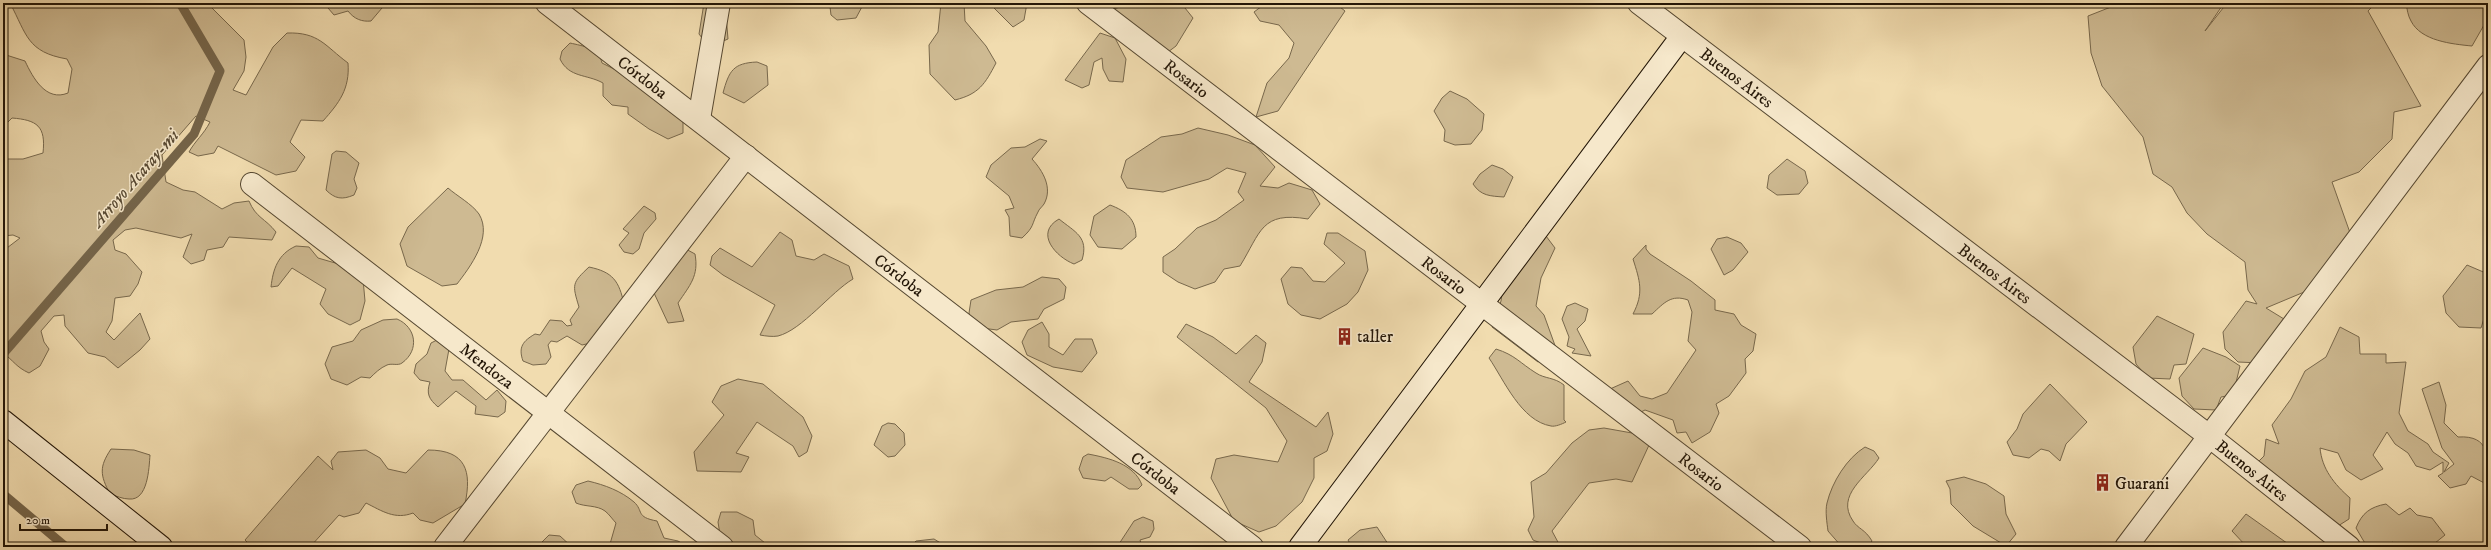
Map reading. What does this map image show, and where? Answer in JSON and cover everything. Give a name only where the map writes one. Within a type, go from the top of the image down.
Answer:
[{"type":"street","name":"Córdoba","points":[[547,3],[1252,547]]},
{"type":"street","points":[[699,119],[719,3]]},
{"type":"street","name":"Rosario","points":[[1088,3],[1800,547]]},
{"type":"street","name":"Buenos Aires","points":[[1639,3],[2208,436],[2349,547]]},
{"type":"street","points":[[1300,547],[1682,36]]},
{"type":"street","points":[[2126,547],[2208,436],[2488,66]]},
{"type":"street","points":[[445,547],[746,156]]},
{"type":"street","name":"Mendoza","points":[[252,184],[722,547]]},
{"type":"street","points":[[8,425],[161,547]]},
{"type":"shaded area","points":[[10,3],[207,3],[244,40],[246,57],[244,71],[233,90],[246,95],[273,47],[287,33],[307,35],[321,41],[348,63],[345,88],[334,108],[323,121],[301,120],[290,142],[305,157],[296,171],[276,175],[218,146],[214,153],[198,156],[189,152],[210,122],[196,116],[162,155],[166,182],[183,190],[195,192],[222,209],[234,203],[249,201],[258,215],[276,232],[272,240],[229,237],[223,247],[207,250],[204,260],[191,264],[183,257],[192,234],[181,238],[136,228],[125,230],[113,240],[115,250],[126,254],[142,272],[138,284],[130,296],[115,298],[112,321],[106,332],[114,340],[140,313],[150,339],[140,350],[118,368],[105,357],[88,353],[65,326],[64,315],[54,316],[41,331],[44,342],[49,349],[40,366],[29,373],[3,353],[3,251],[20,238],[13,235],[3,236],[3,159],[23,159],[43,153],[44,144],[41,131],[34,123],[12,118],[3,127],[3,54],[25,61],[41,87],[53,94],[60,95],[68,93],[72,69],[67,59],[54,56],[36,47],[25,33]]},
{"type":"shaded area","points":[[331,3],[383,3],[382,8],[371,21],[368,21],[356,18],[348,11],[334,15],[328,8]]},
{"type":"shaded area","points":[[704,3],[725,3],[728,39],[709,47],[699,34]]},
{"type":"shaded area","points":[[838,3],[864,3],[856,18],[837,20],[831,15],[830,7]]},
{"type":"shaded area","points":[[941,3],[964,3],[965,21],[986,46],[996,63],[985,82],[976,91],[963,98],[955,100],[930,74],[929,45],[938,32]]},
{"type":"shaded area","points":[[995,3],[1027,3],[1024,20],[1013,27],[993,7]]},
{"type":"shaded area","points":[[1134,3],[1181,3],[1193,18],[1176,46],[1168,52],[1110,10]]},
{"type":"shaded area","points":[[1266,3],[1335,3],[1345,11],[1278,111],[1256,117],[1267,83],[1289,58],[1294,43],[1279,25],[1260,21],[1254,12]]},
{"type":"shaded area","points":[[2121,3],[2139,3],[2152,7],[2158,3],[2224,3],[2205,31],[2227,3],[2376,3],[2368,11],[2421,106],[2394,112],[2392,139],[2359,172],[2332,182],[2354,244],[2309,290],[2266,308],[2284,319],[2260,363],[2238,362],[2225,349],[2223,332],[2246,301],[2257,304],[2248,290],[2245,262],[2207,234],[2187,213],[2172,187],[2153,174],[2143,137],[2102,86],[2091,53],[2088,16]]},
{"type":"shaded area","points":[[2406,3],[2488,3],[2488,18],[2472,46],[2455,44],[2429,37],[2416,28],[2409,17]]},
{"type":"shaded area","points":[[1100,33],[1115,38],[1126,59],[1123,82],[1109,81],[1103,69],[1102,58],[1094,62],[1089,85],[1082,88],[1065,80]]},
{"type":"shaded area","points":[[570,43],[590,48],[598,54],[602,63],[620,72],[683,121],[683,133],[668,139],[649,129],[628,114],[628,107],[612,105],[603,96],[603,83],[568,70],[560,59],[562,51]]},
{"type":"shaded area","points":[[757,62],[767,66],[768,85],[744,103],[723,93],[727,79],[737,66]]},
{"type":"shaded area","points":[[1450,91],[1467,99],[1484,114],[1482,130],[1471,144],[1455,145],[1444,141],[1445,130],[1434,111],[1442,98]]},
{"type":"shaded area","points":[[1198,128],[1228,135],[1255,145],[1275,167],[1260,186],[1278,188],[1289,183],[1312,190],[1320,204],[1308,219],[1292,217],[1280,218],[1271,221],[1258,234],[1240,266],[1224,269],[1215,282],[1195,289],[1178,282],[1163,272],[1163,257],[1175,249],[1197,228],[1216,220],[1244,200],[1238,192],[1246,173],[1227,168],[1209,179],[1163,192],[1127,188],[1121,177],[1126,160],[1161,137],[1182,134]]},
{"type":"shaded area","points":[[1040,139],[1047,141],[1032,159],[1046,180],[1047,198],[1038,211],[1031,228],[1026,234],[1022,238],[1010,236],[1009,217],[1005,210],[1014,208],[1009,196],[986,177],[991,165],[1011,148],[1025,147]]},
{"type":"shaded area","points":[[336,151],[346,152],[359,163],[354,179],[357,188],[354,195],[346,198],[336,197],[326,190],[332,154]]},
{"type":"shaded area","points":[[1787,159],[1805,171],[1808,183],[1799,194],[1777,195],[1767,188],[1769,175]]},
{"type":"shaded area","points":[[1492,165],[1503,169],[1513,177],[1504,197],[1490,196],[1479,191],[1473,184],[1480,174]]},
{"type":"shaded area","points":[[448,188],[476,210],[483,223],[483,232],[482,242],[478,251],[468,269],[457,284],[442,286],[407,266],[400,244],[408,227]]},
{"type":"shaded area","points":[[1110,205],[1129,216],[1136,231],[1136,237],[1122,249],[1098,247],[1090,235],[1094,216]]},
{"type":"shaded area","points":[[644,206],[655,213],[656,219],[644,233],[639,249],[633,254],[624,252],[619,245],[629,233],[623,229]]},
{"type":"shaded area","points":[[1059,219],[1079,236],[1084,246],[1082,260],[1074,264],[1067,261],[1055,250],[1050,244],[1048,238],[1048,231]]},
{"type":"shaded area","points":[[780,232],[792,240],[796,256],[814,260],[824,254],[849,266],[853,279],[797,326],[778,336],[760,335],[775,305],[723,275],[710,265],[712,256],[720,248],[752,267]]},
{"type":"shaded area","points":[[1327,233],[1338,233],[1365,251],[1368,270],[1358,292],[1347,304],[1320,319],[1301,315],[1288,304],[1281,279],[1291,267],[1302,268],[1313,281],[1325,282],[1345,263],[1324,244]]},
{"type":"shaded area","points":[[1546,236],[1555,248],[1541,278],[1536,306],[1544,315],[1557,351],[1538,362],[1492,327],[1501,301],[1503,286]]},
{"type":"shaded area","points":[[1727,237],[1741,243],[1748,252],[1733,270],[1724,275],[1711,249],[1717,239]]},
{"type":"shaded area","points":[[1646,245],[1646,249],[1650,254],[1691,281],[1715,300],[1715,310],[1734,314],[1741,325],[1756,334],[1753,351],[1745,359],[1746,373],[1729,396],[1716,404],[1719,413],[1710,432],[1692,443],[1686,432],[1677,433],[1673,420],[1645,410],[1635,415],[1610,389],[1628,381],[1640,396],[1652,399],[1667,393],[1696,350],[1688,341],[1692,312],[1688,300],[1682,298],[1672,299],[1664,303],[1652,314],[1633,314],[1639,300],[1640,287],[1638,274],[1633,259]]},
{"type":"shaded area","points":[[296,246],[309,247],[318,258],[349,267],[363,279],[365,301],[360,320],[350,325],[328,314],[320,304],[326,289],[292,268],[278,286],[271,287],[275,268],[281,258],[290,249]]},
{"type":"shaded area","points":[[684,248],[695,254],[695,274],[690,285],[678,303],[684,321],[668,323],[654,293]]},
{"type":"shaded area","points":[[2467,265],[2488,274],[2488,314],[2485,315],[2481,328],[2459,327],[2446,313],[2443,296]]},
{"type":"shaded area","points":[[589,267],[604,272],[614,279],[620,289],[624,304],[595,342],[582,345],[567,336],[557,342],[551,341],[548,345],[551,357],[546,364],[533,365],[523,361],[521,348],[527,339],[535,334],[540,335],[550,320],[562,321],[567,326],[572,325],[570,320],[579,307],[575,293],[575,284],[579,277]]},
{"type":"shaded area","points":[[1042,277],[1059,279],[1066,287],[1064,299],[1044,309],[1038,319],[1011,322],[997,330],[974,327],[969,313],[971,300],[996,290],[1023,287]]},
{"type":"shaded area","points":[[1575,303],[1588,309],[1585,321],[1577,329],[1591,356],[1572,353],[1575,349],[1567,346],[1569,337],[1562,319],[1567,306]]},
{"type":"shaded area","points":[[2157,316],[2194,334],[2186,364],[2174,365],[2170,379],[2148,378],[2136,364],[2133,347]]},
{"type":"shaded area","points":[[397,319],[408,327],[412,333],[413,345],[408,358],[399,364],[387,365],[370,378],[361,377],[347,385],[331,379],[325,364],[332,347],[353,341],[361,330],[383,320]]},
{"type":"shaded area","points":[[1042,322],[1049,334],[1049,347],[1063,355],[1075,339],[1092,339],[1097,353],[1082,372],[1053,367],[1027,355],[1022,342],[1028,330]]},
{"type":"shaded area","points":[[1186,324],[1213,337],[1236,354],[1256,335],[1266,343],[1262,362],[1249,382],[1316,427],[1328,412],[1333,434],[1327,451],[1314,458],[1314,478],[1302,502],[1276,526],[1259,532],[1234,521],[1211,478],[1216,459],[1234,455],[1278,462],[1287,441],[1266,408],[1177,337]]},
{"type":"shaded area","points":[[2340,327],[2359,337],[2360,354],[2386,354],[2386,363],[2406,362],[2399,413],[2408,431],[2428,444],[2433,452],[2449,463],[2444,472],[2454,464],[2442,448],[2422,389],[2439,382],[2446,405],[2444,423],[2458,437],[2469,437],[2482,444],[2487,457],[2488,485],[2471,476],[2466,484],[2450,488],[2438,476],[2443,473],[2443,462],[2430,470],[2416,466],[2408,453],[2395,444],[2387,432],[2373,455],[2383,469],[2361,480],[2346,470],[2338,453],[2320,448],[2323,463],[2330,476],[2350,498],[2349,519],[2338,526],[2251,469],[2264,456],[2266,439],[2279,444],[2272,425],[2291,399],[2305,371],[2326,357]]},
{"type":"shaded area","points":[[439,339],[449,349],[445,371],[452,380],[463,380],[486,400],[497,390],[506,401],[505,412],[498,417],[475,414],[476,406],[456,391],[438,407],[432,401],[428,393],[430,382],[420,380],[414,373],[416,364],[427,354],[431,343]]},
{"type":"shaded area","points":[[2203,348],[2226,357],[2240,366],[2233,395],[2221,397],[2216,410],[2194,409],[2182,396],[2179,378]]},
{"type":"shaded area","points":[[1496,349],[1513,357],[1539,375],[1564,385],[1564,420],[1566,422],[1556,426],[1540,423],[1522,408],[1507,388],[1489,358]]},
{"type":"shaded area","points":[[738,379],[763,384],[803,417],[812,436],[807,452],[799,457],[793,446],[757,422],[736,453],[749,457],[741,472],[697,471],[694,452],[724,415],[712,402],[721,386]]},
{"type":"shaded area","points":[[2050,384],[2087,422],[2066,444],[2060,461],[2049,451],[2041,449],[2029,458],[2013,455],[2007,442],[2017,429],[2023,414]]},
{"type":"shaded area","points":[[888,423],[895,424],[904,433],[905,445],[895,456],[888,457],[874,445],[882,426]]},
{"type":"shaded area","points":[[1604,428],[1632,433],[1650,443],[1632,482],[1616,479],[1589,483],[1552,531],[1559,544],[1551,547],[1533,540],[1528,530],[1534,517],[1531,482],[1546,473],[1572,443],[1589,430]]},
{"type":"shaded area","points":[[1865,447],[1874,451],[1879,458],[1861,479],[1850,495],[1848,512],[1857,526],[1867,534],[1872,541],[1868,547],[1842,547],[1828,531],[1826,506],[1829,495],[1841,471],[1852,457]]},
{"type":"shaded area","points":[[111,449],[134,450],[150,455],[148,475],[144,489],[140,495],[135,498],[129,499],[110,494],[104,481],[102,471],[104,461]]},
{"type":"shaded area","points":[[366,450],[380,458],[388,469],[406,473],[428,450],[441,451],[451,454],[458,458],[466,472],[468,482],[465,504],[433,523],[420,520],[413,513],[400,516],[389,514],[366,503],[359,513],[344,517],[339,515],[310,547],[252,547],[245,540],[318,456],[333,470],[331,461],[338,452]]},
{"type":"shaded area","points":[[1088,454],[1112,460],[1127,467],[1138,478],[1142,485],[1138,489],[1129,489],[1111,477],[1105,481],[1083,478],[1079,469],[1083,457]]},
{"type":"shaded area","points":[[1964,477],[1986,484],[2004,496],[2006,514],[2016,534],[2006,546],[1973,526],[1951,504],[1950,489],[1946,481]]},
{"type":"shaded area","points":[[588,481],[601,484],[629,498],[637,505],[643,516],[657,521],[664,538],[678,541],[688,547],[604,547],[610,544],[616,523],[602,509],[576,503],[572,492],[576,485]]},
{"type":"shaded area","points":[[2386,504],[2399,515],[2410,508],[2417,515],[2432,518],[2445,535],[2430,547],[2392,547],[2393,542],[2382,547],[2366,545],[2356,528],[2358,523],[2361,518],[2371,509]]},
{"type":"shaded area","points":[[721,512],[737,512],[753,520],[755,535],[770,547],[722,547],[718,522]]},
{"type":"shaded area","points":[[2246,514],[2292,547],[2247,547],[2232,531]]},
{"type":"shaded area","points":[[1143,517],[1153,521],[1154,529],[1150,537],[1140,540],[1142,547],[1117,547],[1134,521]]},
{"type":"shaded area","points":[[1377,527],[1390,547],[1352,547],[1348,540],[1360,530]]},
{"type":"shaded area","points":[[549,535],[560,536],[572,547],[537,547]]},
{"type":"shaded area","points":[[934,539],[947,547],[910,547],[916,541]]},
{"type":"waterway","name":"Arroyo Acaray-mi","points":[[3,354],[194,134],[220,71],[180,3]]},
{"type":"waterway","points":[[3,494],[66,547]]},
{"type":"place","name":"taller","points":[[1344,336]]},
{"type":"place","name":"Guarani","points":[[2102,483]]}]
